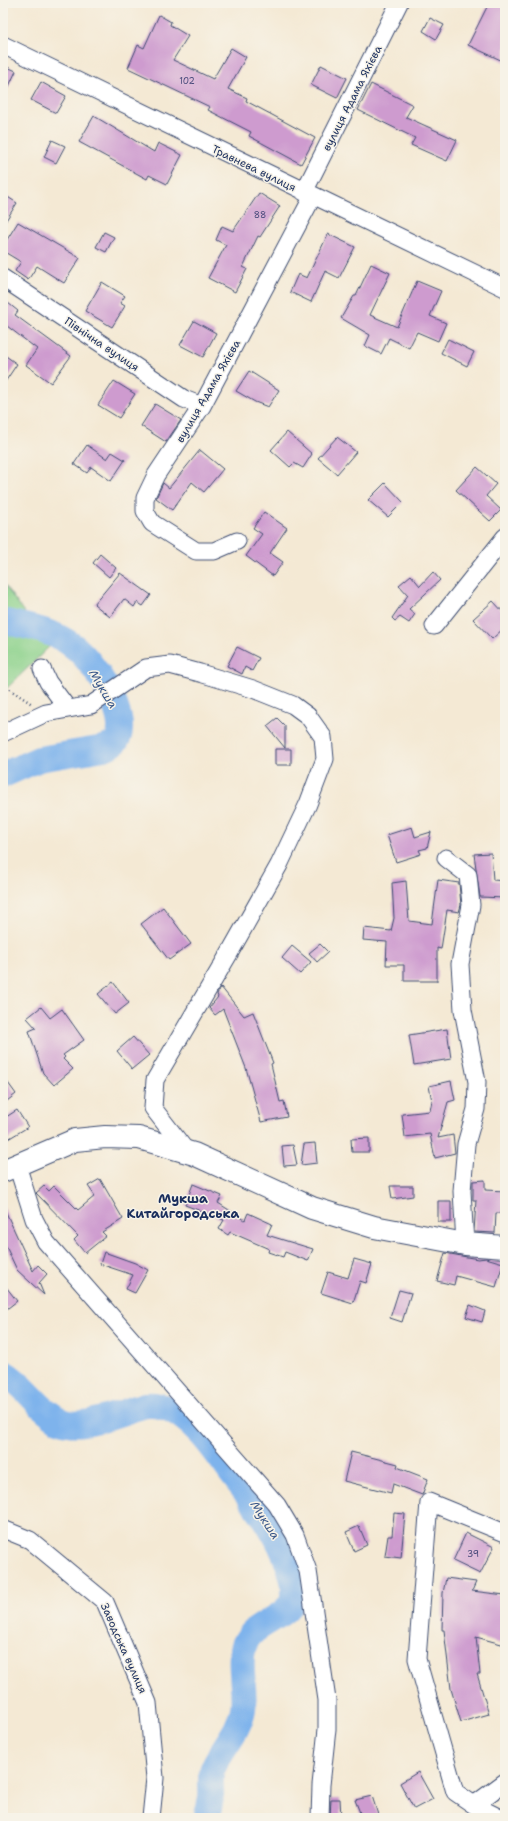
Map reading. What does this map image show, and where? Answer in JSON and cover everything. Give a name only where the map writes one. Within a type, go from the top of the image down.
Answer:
[{"type":"main road","points":[[10,1168],[74,1140],[105,1137],[139,1138],[187,1152],[312,1208],[374,1227],[465,1244],[505,1246]]},
{"type":"street","name":"вулиця Адама Яхієва","points":[[237,541],[214,551],[196,551],[152,522],[145,511],[146,498],[156,475],[202,406],[309,194],[399,3]]},
{"type":"street","name":"Травнева вулиця","points":[[3,45],[505,288]]},
{"type":"street","name":"Північна вулиця","points":[[3,278],[184,399],[202,406]]},
{"type":"street","points":[[434,626],[505,537]]},
{"type":"street","points":[[3,733],[46,713],[91,705],[146,668],[170,665],[246,687],[293,705],[308,716],[323,737],[325,759],[308,804],[279,865],[155,1080],[153,1108],[187,1152]]},
{"type":"street","points":[[42,669],[48,682],[68,709]]},
{"type":"street","points":[[446,858],[468,875],[471,905],[460,964],[463,1010],[477,1082],[476,1109],[466,1144],[462,1191],[465,1244]]},
{"type":"street","points":[[10,1168],[46,1242],[277,1505],[295,1535],[308,1571],[326,1700],[327,1723],[321,1785],[320,1818]]},
{"type":"street","points":[[500,1818],[474,1805],[455,1792],[417,1659],[429,1502],[505,1533]]},
{"type":"street","name":"Заводська вулиця","points":[[3,1529],[30,1540],[105,1602],[148,1702],[155,1778],[151,1818]]},
{"type":"street","points":[[474,1805],[505,1782]]},
{"type":"path","points":[[3,685],[46,713]]},
{"type":"green space","points":[[3,583],[49,647],[3,692]]},
{"type":"building","points":[[489,3],[505,3],[505,62],[468,45]]},
{"type":"building","points":[[159,15],[171,22],[170,25],[188,36],[173,60],[213,79],[231,48],[246,57],[228,89],[247,98],[246,101],[315,138],[301,164],[249,136],[251,132],[208,110],[210,107],[128,68],[138,45],[144,48]]},
{"type":"building","points":[[430,18],[444,25],[436,39],[423,31]]},
{"type":"building","points":[[3,65],[16,71],[3,99]]},
{"type":"building","points":[[321,65],[347,78],[337,98],[311,85]]},
{"type":"building","points":[[41,82],[66,96],[56,113],[31,100]]},
{"type":"building","points":[[371,84],[413,105],[406,117],[457,140],[447,161],[411,145],[415,138],[358,110]]},
{"type":"building","points":[[94,116],[154,152],[158,143],[182,155],[167,184],[149,175],[147,179],[79,142]]},
{"type":"building","points":[[52,140],[65,146],[56,163],[44,157]]},
{"type":"building","points":[[259,193],[280,206],[260,237],[258,236],[243,267],[247,269],[235,292],[208,278],[226,245],[216,240],[222,226],[233,231]]},
{"type":"building","points":[[3,194],[17,203],[3,225]]},
{"type":"building","points":[[18,222],[80,258],[64,283],[37,266],[28,280],[15,271],[21,262],[3,251],[3,246]]},
{"type":"building","points":[[104,232],[114,237],[106,252],[96,247]]},
{"type":"building","points":[[328,234],[355,247],[339,278],[325,271],[311,302],[290,292],[298,274],[307,278]]},
{"type":"building","points":[[371,264],[390,273],[370,315],[397,327],[417,281],[441,291],[430,316],[446,323],[438,341],[417,332],[409,348],[389,338],[381,354],[365,346],[370,335],[341,318],[354,296],[356,296]]},
{"type":"building","points":[[102,282],[125,296],[120,303],[125,306],[112,327],[85,311]]},
{"type":"building","points":[[3,299],[18,311],[15,315],[71,356],[51,383],[26,365],[37,349],[7,326],[3,332]]},
{"type":"building","points":[[194,321],[216,333],[203,357],[180,345]]},
{"type":"building","points":[[448,339],[474,352],[467,366],[441,353]]},
{"type":"building","points":[[3,354],[17,364],[3,385]]},
{"type":"building","points":[[249,371],[279,390],[268,407],[255,402],[236,391]]},
{"type":"building","points":[[114,381],[135,394],[119,418],[98,405]]},
{"type":"building","points":[[155,404],[181,420],[166,442],[141,426]]},
{"type":"building","points":[[287,432],[312,454],[303,468],[294,463],[290,467],[271,450]]},
{"type":"building","points":[[337,437],[356,452],[337,474],[318,458]]},
{"type":"building","points":[[87,445],[107,459],[112,452],[125,460],[111,481],[91,467],[87,473],[74,464]]},
{"type":"building","points":[[200,450],[223,469],[204,492],[192,482],[172,510],[156,498],[163,483],[169,488]]},
{"type":"building","points":[[477,467],[496,484],[486,496],[501,510],[490,521],[456,490]]},
{"type":"building","points":[[385,483],[403,502],[388,517],[368,500]]},
{"type":"building","points":[[264,512],[287,528],[270,553],[283,562],[273,576],[246,556],[262,534],[253,528]]},
{"type":"building","points":[[100,554],[116,568],[109,577],[93,563]]},
{"type":"building","points":[[433,572],[440,580],[409,609],[415,614],[409,623],[400,617],[395,621],[392,618],[408,595],[399,585],[411,575],[420,586]]},
{"type":"building","points":[[120,573],[151,595],[143,606],[137,602],[134,607],[124,599],[110,617],[94,604]]},
{"type":"building","points":[[493,601],[505,614],[505,627],[492,639],[473,619]]},
{"type":"building","points":[[237,647],[259,658],[252,671],[245,667],[242,674],[227,666]]},
{"type":"building","points":[[277,718],[285,726],[285,748],[267,726]]},
{"type":"building","points":[[275,749],[291,749],[291,765],[275,765]]},
{"type":"building","points":[[412,827],[415,837],[431,832],[427,848],[419,850],[421,854],[396,862],[387,835]]},
{"type":"building","points":[[491,853],[493,880],[505,881],[505,898],[480,897],[474,854]]},
{"type":"building","points":[[438,880],[459,883],[461,905],[459,912],[447,910],[441,949],[437,948],[437,981],[404,981],[404,965],[386,965],[387,942],[363,940],[364,928],[391,931],[394,918],[392,883],[406,881],[409,921],[432,924]]},
{"type":"building","points":[[163,907],[191,944],[169,960],[141,924]]},
{"type":"building","points":[[320,944],[328,952],[317,962],[309,953]]},
{"type":"building","points":[[292,946],[311,962],[300,974],[282,958]]},
{"type":"building","points":[[113,982],[129,1003],[115,1014],[98,994]]},
{"type":"building","points":[[221,987],[244,1016],[253,1012],[273,1063],[271,1064],[280,1102],[284,1101],[287,1117],[261,1122],[246,1068],[223,1009],[215,1015],[209,1008],[218,997],[217,994]]},
{"type":"building","points":[[41,1007],[50,1018],[62,1009],[84,1040],[63,1055],[65,1057],[63,1059],[73,1069],[54,1085],[43,1073],[29,1031],[36,1028],[27,1018]]},
{"type":"building","points":[[447,1029],[451,1059],[414,1065],[409,1035]]},
{"type":"building","points":[[133,1037],[149,1055],[132,1069],[117,1051]]},
{"type":"building","points":[[3,1076],[16,1094],[3,1104]]},
{"type":"building","points":[[451,1081],[455,1100],[448,1102],[438,1138],[453,1135],[455,1153],[435,1158],[430,1134],[405,1137],[402,1114],[430,1111],[432,1101],[429,1086]]},
{"type":"building","points":[[17,1110],[28,1127],[3,1142],[3,1119]]},
{"type":"building","points":[[369,1138],[369,1152],[352,1152],[351,1139]]},
{"type":"building","points":[[315,1143],[317,1163],[301,1165],[304,1144]]},
{"type":"building","points":[[293,1145],[297,1165],[284,1166],[282,1146]]},
{"type":"building","points":[[100,1179],[123,1219],[102,1232],[106,1236],[85,1253],[74,1240],[78,1236],[36,1193],[44,1186],[49,1191],[54,1186],[78,1210],[95,1196],[88,1186]]},
{"type":"building","points":[[485,1180],[485,1190],[505,1191],[505,1213],[496,1213],[495,1233],[474,1232],[476,1200],[473,1200],[473,1181]]},
{"type":"building","points":[[193,1184],[222,1196],[218,1203],[245,1220],[248,1213],[272,1224],[267,1235],[313,1249],[308,1261],[285,1252],[283,1257],[268,1252],[269,1249],[230,1232],[228,1235],[219,1229],[224,1220],[185,1205]]},
{"type":"building","points":[[390,1186],[413,1186],[413,1196],[392,1199]]},
{"type":"building","points":[[438,1201],[451,1201],[451,1222],[438,1222]]},
{"type":"building","points":[[3,1206],[33,1271],[38,1265],[47,1274],[39,1283],[44,1295],[17,1270],[3,1240]]},
{"type":"building","points":[[104,1252],[135,1263],[148,1270],[135,1293],[126,1289],[133,1275],[100,1264]]},
{"type":"building","points":[[445,1253],[478,1259],[486,1258],[503,1263],[496,1287],[456,1276],[454,1285],[437,1281]]},
{"type":"building","points":[[354,1259],[372,1264],[366,1283],[360,1281],[353,1303],[321,1293],[328,1272],[348,1278]]},
{"type":"building","points":[[3,1283],[17,1301],[3,1312]]},
{"type":"building","points":[[399,1290],[411,1293],[402,1322],[390,1318]]},
{"type":"building","points":[[470,1305],[485,1311],[482,1322],[466,1317]]},
{"type":"building","points":[[351,1452],[398,1464],[397,1467],[428,1479],[422,1495],[393,1484],[391,1493],[344,1481]]},
{"type":"building","points":[[394,1513],[405,1514],[401,1558],[385,1556],[388,1536],[392,1536]]},
{"type":"building","points":[[359,1526],[367,1545],[354,1551],[346,1532]]},
{"type":"building","points":[[466,1533],[494,1547],[480,1574],[453,1561]]},
{"type":"building","points":[[446,1578],[476,1582],[472,1591],[505,1595],[505,1645],[476,1637],[480,1674],[477,1674],[489,1714],[461,1722],[451,1689],[444,1630],[442,1630],[443,1593]]},
{"type":"building","points":[[418,1772],[433,1799],[414,1809],[400,1783]]},
{"type":"building","points":[[372,1796],[379,1818],[362,1818],[355,1800]]},
{"type":"building","points":[[331,1799],[340,1799],[341,1818],[330,1818]]},
{"type":"waterway","name":"Мукша","points":[[3,621],[48,632],[64,640],[80,652],[89,662],[107,688],[114,702],[120,728],[117,740],[104,748],[39,759],[3,775]]},
{"type":"waterway","name":"Мукша","points":[[3,1372],[19,1384],[42,1407],[51,1414],[68,1423],[76,1424],[96,1421],[145,1405],[162,1406],[177,1413],[193,1426],[204,1438],[257,1506],[279,1541],[293,1579],[294,1591],[292,1601],[281,1614],[250,1635],[245,1643],[242,1658],[243,1709],[238,1725],[213,1768],[211,1779],[211,1798],[206,1818]]},
{"type":"district","name":"Мукша Китайгородська","points":[[183,1206]]}]
